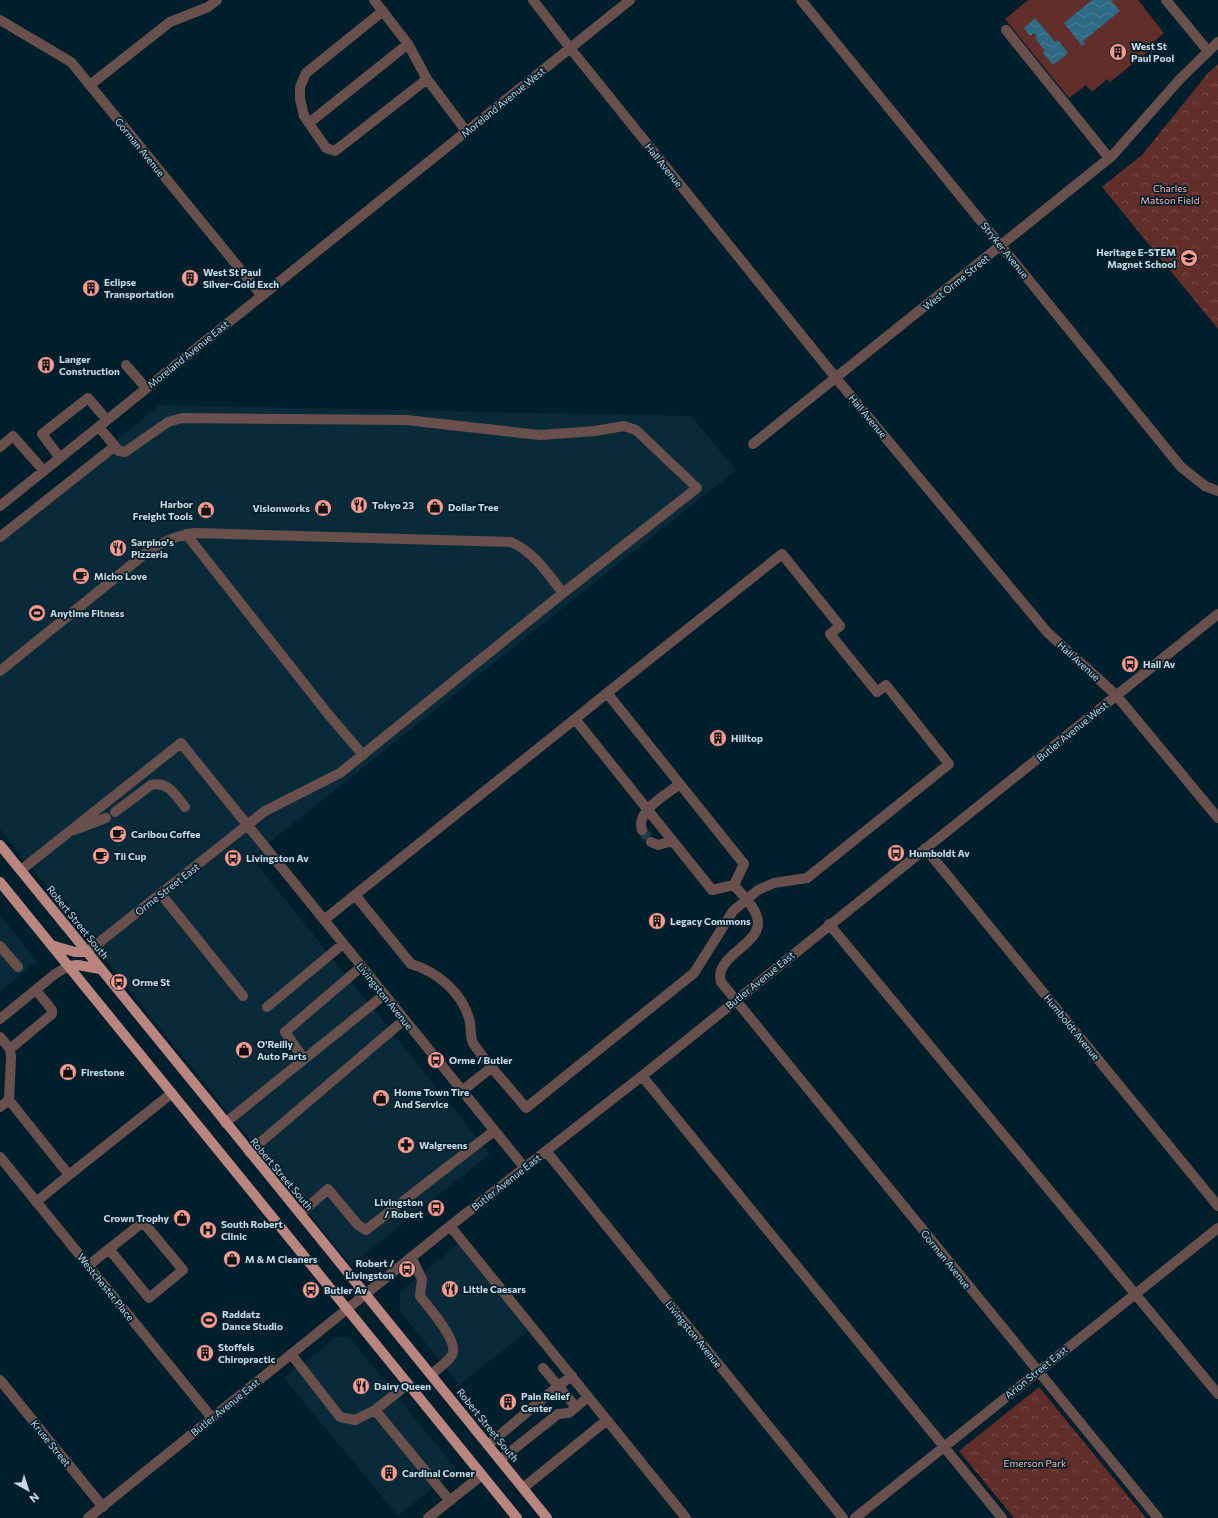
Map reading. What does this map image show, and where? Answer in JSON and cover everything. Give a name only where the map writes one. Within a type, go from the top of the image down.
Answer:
[{"type":"main road","name":"Robert Street South","points":[[0,845],[225,1123],[432,1374],[547,1518]]},
{"type":"main road","points":[[0,882],[517,1518]]},
{"type":"main road","points":[[51,945],[75,952],[87,952]]},
{"type":"main road","points":[[68,966],[78,965],[100,969]]},
{"type":"street","points":[[90,85],[170,22],[208,7],[217,0]]},
{"type":"street","points":[[374,0],[408,44],[427,79],[466,131]]},
{"type":"street","name":"Hall Avenue","points":[[533,0],[836,378],[1047,632],[1116,695],[1218,818]]},
{"type":"street","name":"Moreland Avenue West","points":[[377,203],[630,0]]},
{"type":"street","name":"Stryker Avenue","points":[[801,0],[1181,467],[1205,486],[1218,491]]},
{"type":"street","points":[[1166,0],[1208,52]]},
{"type":"street","points":[[383,11],[306,73],[300,87],[300,99],[304,116],[326,148],[335,151],[427,79]]},
{"type":"street","name":"Gorman Avenue","points":[[0,20],[71,62],[262,296]]},
{"type":"street","points":[[1006,30],[1109,158]]},
{"type":"street","name":"West Orme Street","points":[[753,444],[1109,158],[1180,79],[1218,42]]},
{"type":"street","points":[[309,123],[408,44]]},
{"type":"street","name":"Moreland Avenue East","points":[[0,506],[377,203]]},
{"type":"street","points":[[126,365],[146,388]]},
{"type":"street","points":[[0,538],[115,446],[88,398],[42,434],[60,458]]},
{"type":"street","name":"Orme Street East","points":[[87,952],[265,811],[340,773],[563,593],[697,488],[636,430],[624,426],[595,431],[540,435],[406,420],[182,418],[168,422],[125,452],[119,451],[115,446]]},
{"type":"street","points":[[0,446],[13,436],[44,471]]},
{"type":"street","points":[[0,671],[146,553],[163,541],[186,534],[210,533],[511,542],[522,547],[532,556],[563,593]]},
{"type":"street","points":[[186,534],[328,714],[363,755]]},
{"type":"street","points":[[324,920],[355,895],[575,719],[607,692],[782,554],[840,626],[830,634],[877,692],[886,685],[949,764],[808,878],[774,883],[758,890],[733,911],[694,973],[526,1108],[472,1042],[470,1021],[463,1004],[452,989],[436,975],[422,967],[411,964],[355,895]]},
{"type":"street","name":"Butler Avenue West","points":[[925,848],[1218,614]]},
{"type":"street","points":[[607,692],[744,864],[734,885]]},
{"type":"street","points":[[575,719],[712,890],[734,885]]},
{"type":"street","name":"Livingston Avenue","points":[[69,831],[181,742],[342,944],[524,1167]]},
{"type":"street","points":[[21,870],[69,831],[110,815],[151,784],[163,784],[170,788],[185,807]]},
{"type":"street","points":[[642,830],[640,824],[643,816],[648,810],[680,784]]},
{"type":"street","points":[[651,842],[658,845],[673,841]]},
{"type":"street","name":"Butler Avenue East","points":[[88,1518],[366,1293],[524,1167],[642,1076],[925,848]]},
{"type":"street","name":"Humboldt Avenue","points":[[925,848],[1218,1206]]},
{"type":"street","points":[[734,885],[746,900]]},
{"type":"street","points":[[161,894],[242,996]]},
{"type":"street","name":"Gorman Avenue","points":[[746,900],[758,918],[758,926],[753,935],[722,966],[719,975],[721,982],[1158,1518]]},
{"type":"street","points":[[829,924],[1218,1394]]},
{"type":"street","points":[[267,1007],[342,944]]},
{"type":"street","points":[[0,946],[18,967]]},
{"type":"street","points":[[0,1019],[68,966]]},
{"type":"street","points":[[304,1059],[285,1032],[361,967]]},
{"type":"street","points":[[10,1048],[52,1014],[52,1010],[36,990]]},
{"type":"street","points":[[225,1123],[384,994]]},
{"type":"street","points":[[249,1152],[404,1020]]},
{"type":"street","points":[[0,1037],[10,1048],[9,1100],[69,1175]]},
{"type":"street","points":[[462,1091],[492,1067]]},
{"type":"street","points":[[642,1076],[1002,1518]]},
{"type":"street","points":[[36,1202],[172,1093]]},
{"type":"street","points":[[0,1107],[9,1100]]},
{"type":"street","points":[[300,1214],[328,1189],[358,1225],[366,1230],[494,1131]]},
{"type":"street","name":"Livingston Avenue","points":[[546,1151],[843,1518]]},
{"type":"street","name":"Westchester Place","points":[[0,1157],[212,1418]]},
{"type":"street","points":[[89,1265],[109,1249],[143,1222],[183,1270],[149,1298],[109,1249]]},
{"type":"street","points":[[450,1226],[686,1518]]},
{"type":"street","name":"Arion Street East","points":[[855,1518],[1218,1228]]},
{"type":"street","points":[[411,1257],[422,1279],[420,1296],[444,1327],[454,1346],[452,1354],[432,1374]]},
{"type":"street","points":[[291,1354],[340,1417],[355,1420],[375,1410],[408,1384]]},
{"type":"street","points":[[543,1368],[576,1407]]},
{"type":"street","points":[[488,1445],[572,1376]]},
{"type":"street","name":"Kruse Street","points":[[0,1380],[102,1507]]},
{"type":"street","points":[[500,1460],[558,1414],[569,1413],[588,1397]]},
{"type":"street","points":[[375,1410],[450,1501]]},
{"type":"street","points":[[523,1488],[607,1420]]},
{"type":"street","points":[[428,1518],[482,1475]]},
{"type":"shaded area","points":[[160,405],[691,416],[736,470],[251,857],[490,1154],[351,1265],[0,829],[0,533]]},
{"type":"shaded area","points":[[0,915],[37,961],[0,992]]},
{"type":"shaded area","points":[[458,1244],[528,1331],[459,1385],[400,1311],[400,1292]]},
{"type":"shaded area","points":[[338,1336],[350,1338],[456,1469],[398,1516],[284,1378]]},
{"type":"green space","points":[[1028,0],[1138,0],[1164,33],[1148,47],[1150,50],[1110,82],[1107,79],[1092,92],[1086,85],[1069,98],[1005,19]]},
{"type":"green space","name":"Charles Matson Field","points":[[1218,64],[1218,329],[1102,187],[1142,155],[1208,73]]},
{"type":"green space","name":"Emerson Park","points":[[1039,1387],[1146,1518],[1014,1518],[959,1451]]},
{"type":"water","points":[[1092,0],[1111,0],[1120,11],[1083,41],[1085,44],[1082,46],[1064,23]]},
{"type":"water","points":[[1035,18],[1055,42],[1058,40],[1068,53],[1053,65],[1043,53],[1045,51],[1035,38],[1037,36],[1034,33],[1030,36],[1024,28]]},
{"type":"tunnel","points":[[642,830],[651,842]]},
{"type":"place","name":"West St Paul Pool","points":[[1118,52]]},
{"type":"place","name":"Heritage E-STEM Magnet School","points":[[1189,258]]},
{"type":"place","name":"West St Paul Silver-Gold Exch","points":[[190,278]]},
{"type":"place","name":"Eclipse Transportation","points":[[91,288]]},
{"type":"place","name":"Langer Construction","points":[[46,365]]},
{"type":"place","name":"Tokyo 23","points":[[359,505]]},
{"type":"place","name":"Dollar Tree","points":[[435,507]]},
{"type":"place","name":"Visionworks","points":[[323,508]]},
{"type":"place","name":"Harbor Freight Tools","points":[[206,510]]},
{"type":"place","name":"Sarpino's Pizzeria","points":[[118,548]]},
{"type":"place","name":"Micho Love","points":[[81,576]]},
{"type":"place","name":"Anytime Fitness","points":[[37,613]]},
{"type":"place","name":"Hall Av","points":[[1130,664]]},
{"type":"place","name":"Hilltop","points":[[718,738]]},
{"type":"place","name":"Caribou Coffee","points":[[118,834]]},
{"type":"place","name":"Humboldt Av","points":[[896,853]]},
{"type":"place","name":"Tii Cup","points":[[101,856]]},
{"type":"place","name":"Livingston Av","points":[[233,858]]},
{"type":"place","name":"Legacy Commons","points":[[657,921]]},
{"type":"place","name":"Orme St","points":[[119,982]]},
{"type":"place","name":"O'Reilly Auto Parts","points":[[244,1050]]},
{"type":"place","name":"Orme / Butler","points":[[436,1060]]},
{"type":"place","name":"Firestone","points":[[68,1072]]},
{"type":"place","name":"Home Town Tire And Service","points":[[381,1098]]},
{"type":"place","name":"Walgreens","points":[[406,1145]]},
{"type":"place","name":"Livingston / Robert","points":[[436,1208]]},
{"type":"place","name":"Crown Trophy","points":[[182,1218]]},
{"type":"place","name":"South Robert Clinic","points":[[208,1230]]},
{"type":"place","name":"M & M Cleaners","points":[[232,1259]]},
{"type":"place","name":"Robert / Livingston","points":[[407,1269]]},
{"type":"place","name":"Little Caesars","points":[[450,1289]]},
{"type":"place","name":"Butler Av","points":[[311,1290]]},
{"type":"place","name":"Raddatz Dance Studio","points":[[209,1320]]},
{"type":"place","name":"Stoffels Chiropractic","points":[[205,1353]]},
{"type":"place","name":"Dairy Queen","points":[[361,1386]]},
{"type":"place","name":"Pain Relief Center","points":[[508,1402]]},
{"type":"place","name":"Cardinal Corner","points":[[389,1473]]}]
